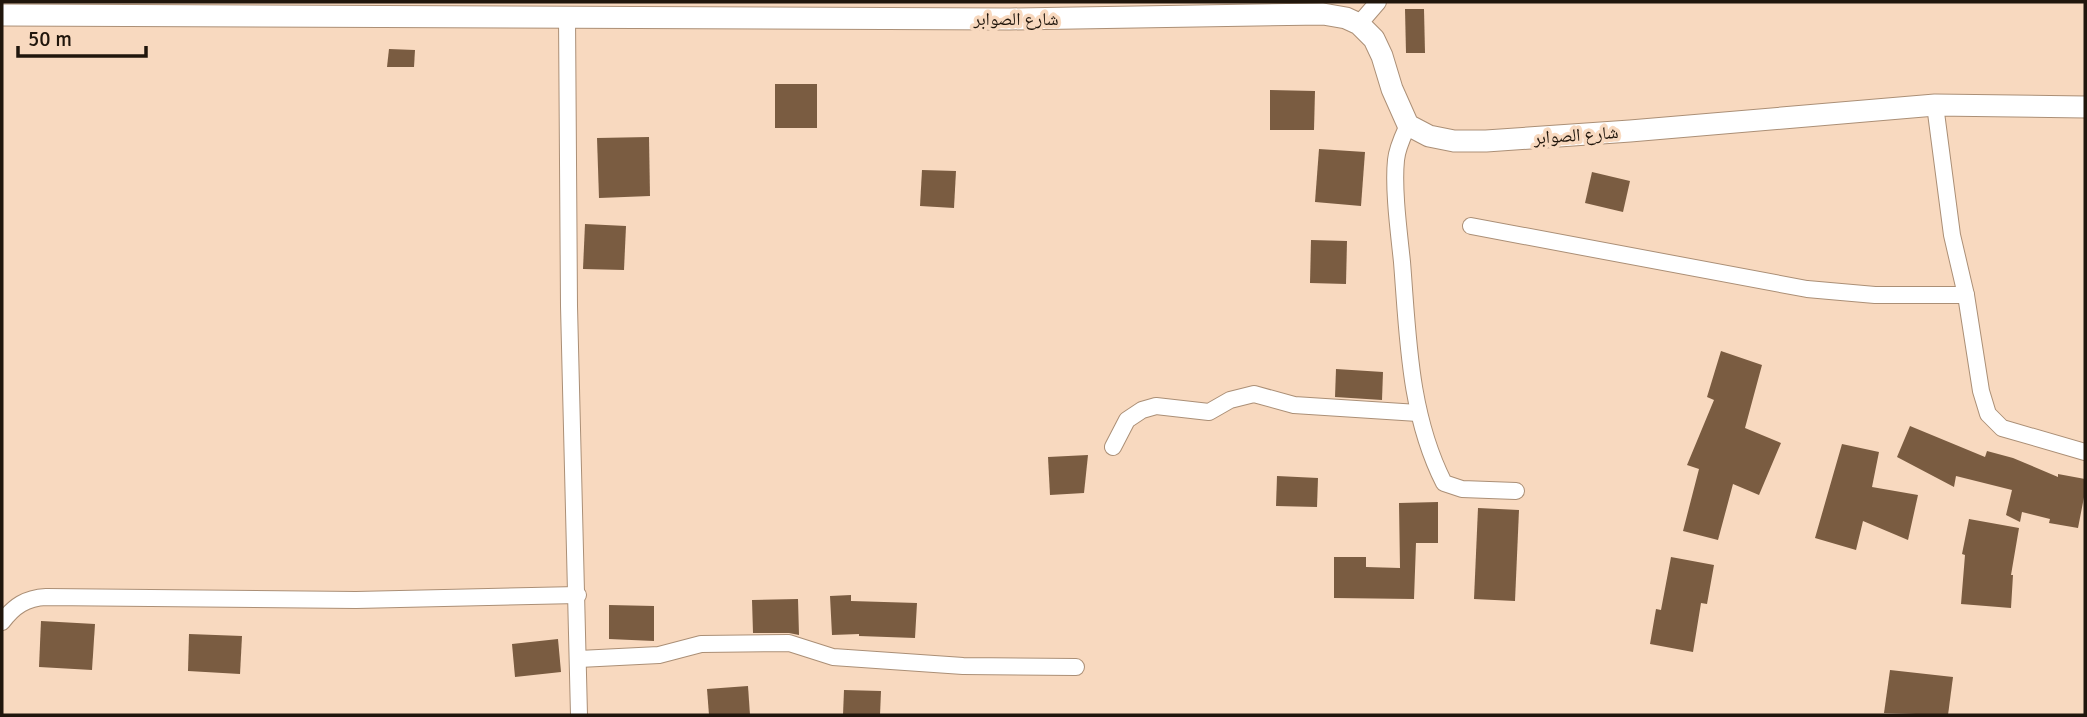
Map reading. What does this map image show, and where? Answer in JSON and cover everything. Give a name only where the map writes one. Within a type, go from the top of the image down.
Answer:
[{"type":"street","points":[[1378,2],[1359,24],[1374,40],[1382,55],[1392,89],[1408,125],[1399,144],[1396,161],[1406,318],[1418,413],[1433,461],[1444,482],[1462,489],[1516,491]]},
{"type":"street","name":"شارع الصوابر","points":[[2,15],[56,8],[567,16],[1010,11],[1323,14],[1346,18],[1359,24]]},
{"type":"street","points":[[567,16],[569,306],[579,715]]},
{"type":"street","points":[[1935,105],[1945,194],[1966,295],[1981,391],[1988,414],[2002,428],[2085,452]]},
{"type":"street","name":"شارع الصوابر","points":[[1408,125],[1429,136],[1454,141],[1486,141],[1935,105],[2085,107]]},
{"type":"street","points":[[1471,226],[1807,289],[1875,295],[1966,295]]},
{"type":"street","points":[[1113,447],[1127,420],[1142,410],[1156,406],[1209,412],[1230,400],[1254,394],[1294,405],[1418,413]]},
{"type":"street","points":[[2,622],[19,604],[30,598],[46,597],[356,600],[578,595]]},
{"type":"street","points":[[579,659],[659,655],[701,644],[789,643],[833,657],[963,666],[1076,667]]},
{"type":"building","points":[[1405,9],[1424,9],[1425,53],[1406,53]]},
{"type":"building","points":[[389,49],[415,50],[414,67],[387,67]]},
{"type":"building","points":[[775,84],[817,84],[817,128],[775,128]]},
{"type":"building","points":[[1270,90],[1315,91],[1314,130],[1270,130]]},
{"type":"building","points":[[649,137],[650,196],[599,198],[597,138]]},
{"type":"building","points":[[1319,149],[1365,152],[1361,206],[1315,202]]},
{"type":"building","points":[[922,170],[956,171],[954,208],[920,206]]},
{"type":"building","points":[[1592,172],[1630,181],[1623,212],[1585,203]]},
{"type":"building","points":[[585,224],[626,226],[624,270],[583,269]]},
{"type":"building","points":[[1311,240],[1347,241],[1346,284],[1310,283]]},
{"type":"building","points":[[1721,351],[1762,365],[1745,428],[1781,443],[1759,495],[1733,484],[1718,540],[1683,531],[1699,469],[1687,465],[1714,400],[1707,397]]},
{"type":"building","points":[[1336,369],[1383,372],[1382,400],[1335,397]]},
{"type":"building","points":[[1910,426],[1985,457],[1987,451],[2013,458],[2058,477],[2058,474],[2085,479],[2078,528],[2049,523],[2050,519],[2022,512],[2020,522],[2006,515],[2012,490],[1956,476],[1954,487],[1897,457]]},
{"type":"building","points":[[1842,444],[1879,452],[1872,487],[1918,495],[1908,540],[1863,521],[1856,550],[1815,538]]},
{"type":"building","points":[[1088,455],[1084,493],[1050,495],[1048,457]]},
{"type":"building","points":[[1277,476],[1318,478],[1317,507],[1276,506]]},
{"type":"building","points":[[1438,502],[1438,543],[1416,543],[1414,599],[1334,598],[1334,557],[1366,557],[1366,567],[1400,568],[1399,503]]},
{"type":"building","points":[[1478,508],[1519,510],[1515,601],[1474,599]]},
{"type":"building","points":[[1969,519],[2019,528],[2011,575],[2011,608],[1961,604],[1965,555],[1962,554]]},
{"type":"building","points":[[1671,557],[1714,565],[1707,604],[1701,603],[1693,652],[1650,644],[1656,609],[1661,610]]},
{"type":"building","points":[[851,595],[851,601],[917,603],[915,638],[832,635],[830,596]]},
{"type":"building","points":[[798,599],[799,635],[753,633],[752,600]]},
{"type":"building","points":[[609,605],[654,606],[654,641],[609,639]]},
{"type":"building","points":[[41,621],[95,624],[92,670],[39,667]]},
{"type":"building","points":[[189,634],[242,636],[240,674],[188,671]]},
{"type":"building","points":[[558,639],[561,672],[515,677],[512,644]]},
{"type":"building","points":[[1890,670],[1953,677],[1948,715],[1884,713]]},
{"type":"building","points":[[748,686],[750,715],[709,715],[707,689]]},
{"type":"building","points":[[844,690],[881,691],[880,715],[843,715]]}]
